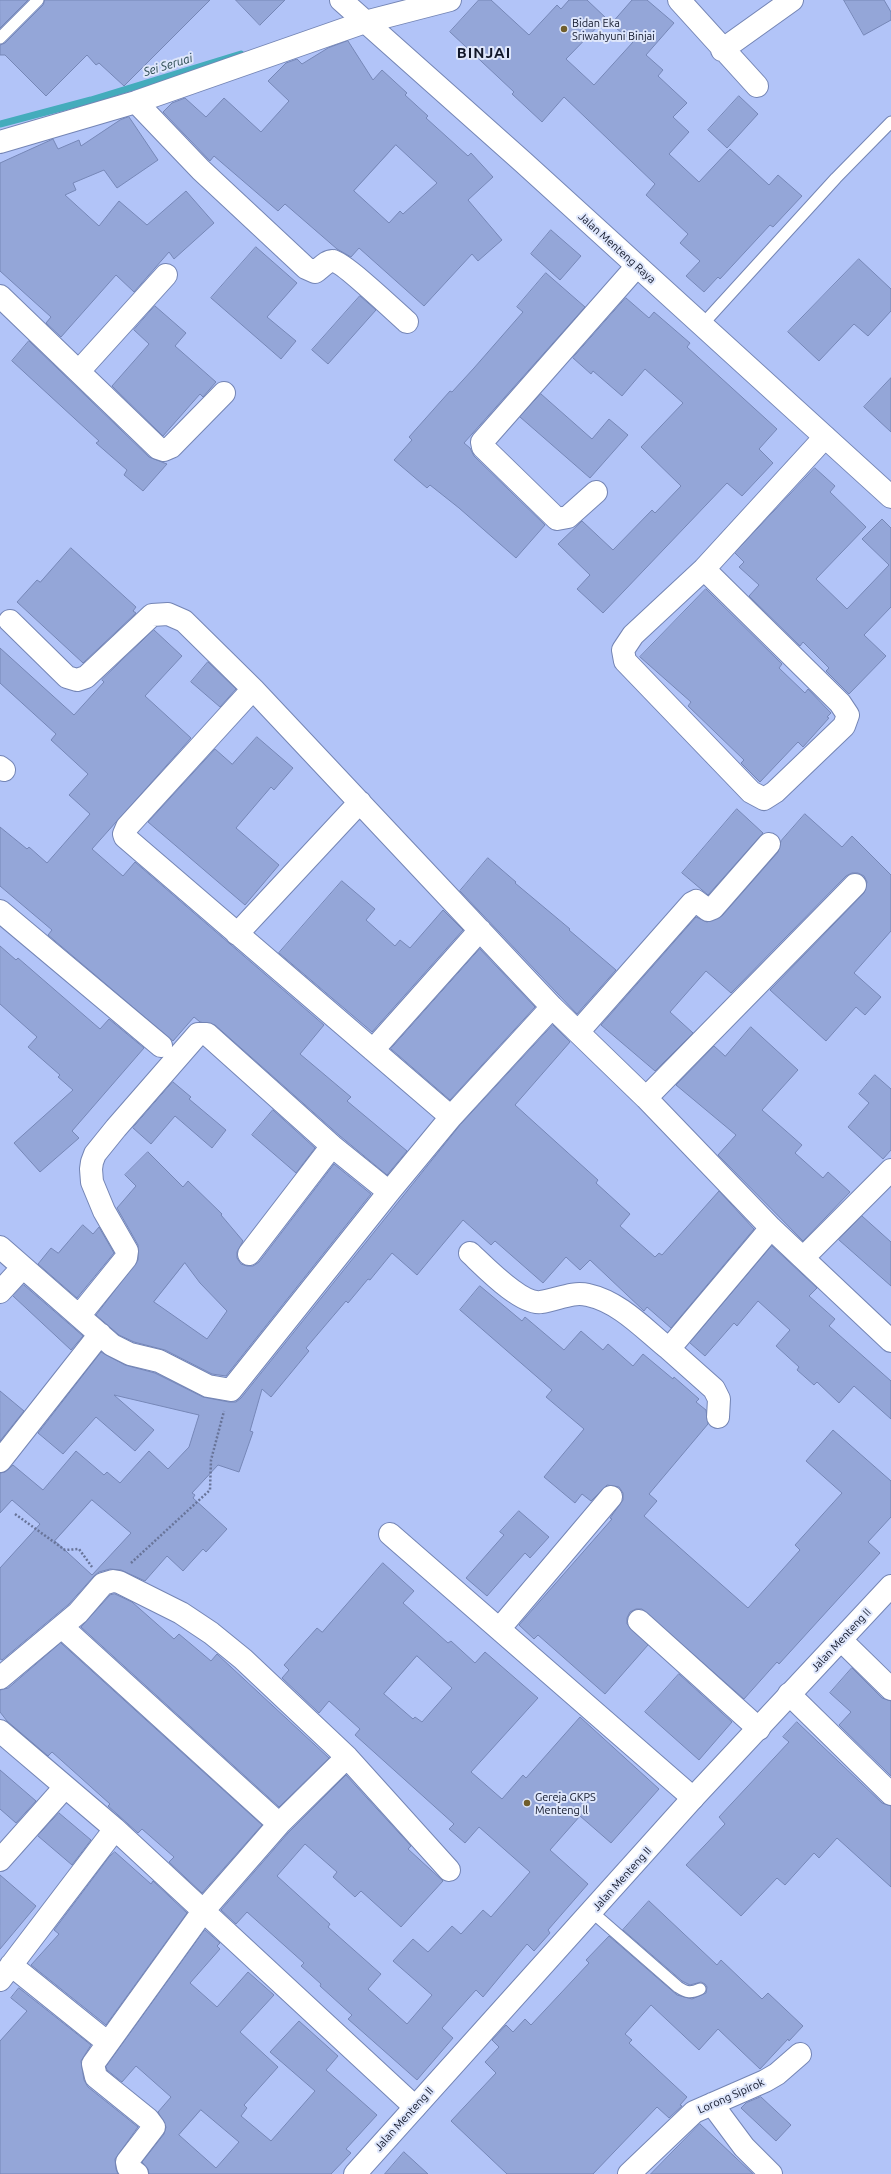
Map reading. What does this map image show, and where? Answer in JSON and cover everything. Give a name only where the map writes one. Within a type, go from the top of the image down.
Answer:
[{"type":"street","name":"Jalan Menteng Raya","points":[[341,0],[891,497]]},
{"type":"street","points":[[0,142],[136,102],[364,22],[450,0]]},
{"type":"street","points":[[679,0],[722,50],[757,86]]},
{"type":"street","points":[[722,50],[792,0]]},
{"type":"street","points":[[136,102],[201,170],[306,268],[315,272],[328,262],[336,262],[372,290],[406,322]]},
{"type":"street","points":[[596,492],[568,517],[557,519],[483,447],[482,442],[637,266]]},
{"type":"street","points":[[79,371],[166,275]]},
{"type":"street","points":[[0,296],[161,449],[171,447],[224,393]]},
{"type":"street","points":[[704,569],[840,704],[848,715],[844,726],[775,792],[764,799],[751,792],[626,661],[624,655],[626,644],[633,635],[704,569],[824,437]]},
{"type":"street","points":[[10,621],[67,677],[77,680],[86,677],[152,615],[168,614],[184,621],[253,689],[552,1006],[646,1098],[771,1228],[891,1341]]},
{"type":"street","points":[[253,689],[127,827],[124,834],[128,841],[451,1117]]},
{"type":"street","points":[[237,934],[360,802]]},
{"type":"street","points":[[579,1031],[692,902],[696,901],[708,910],[713,908],[769,844]]},
{"type":"street","points":[[646,1098],[855,885]]},
{"type":"street","points":[[0,911],[161,1046]]},
{"type":"street","points":[[373,1050],[480,930]]},
{"type":"street","points":[[0,1247],[112,1345],[130,1354],[160,1361],[208,1386],[231,1390],[388,1192],[451,1117],[552,1006]]},
{"type":"street","points":[[79,1316],[126,1258],[127,1251],[104,1211],[92,1182],[91,1169],[95,1154],[198,1034],[207,1034],[332,1146],[388,1192]]},
{"type":"street","points":[[249,1254],[332,1146]]},
{"type":"street","points":[[803,1258],[891,1170]]},
{"type":"street","points":[[669,1349],[771,1228]]},
{"type":"street","points":[[470,1252],[516,1293],[532,1301],[540,1303],[574,1293],[597,1297],[618,1307],[714,1389],[719,1399],[718,1417]]},
{"type":"street","points":[[0,1292],[23,1267]]},
{"type":"street","points":[[0,1461],[100,1334]]},
{"type":"street","points":[[500,1628],[611,1497]]},
{"type":"street","points":[[390,1534],[694,1798]]},
{"type":"street","points":[[0,1678],[62,1627],[111,1583],[181,1613],[211,1633],[243,1659],[347,1757],[449,1870]]},
{"type":"street","name":"Jalan Menteng II","points":[[355,2174],[694,1798],[759,1729],[789,1694],[891,1586]]},
{"type":"street","points":[[639,1621],[759,1729]]},
{"type":"street","points":[[62,1627],[279,1824]]},
{"type":"street","points":[[841,1640],[891,1689]]},
{"type":"street","points":[[789,1694],[891,1794]]},
{"type":"street","points":[[0,1731],[115,1828],[416,2107]]},
{"type":"street","points":[[137,2174],[128,2167],[127,2162],[154,2127],[148,2119],[96,2077],[93,2064],[204,1910],[279,1824],[347,1757]]},
{"type":"street","points":[[0,1860],[65,1787]]},
{"type":"street","points":[[108,2043],[6,1973],[115,1828]]},
{"type":"street","name":"Lorong Sipirok","points":[[628,2174],[694,2112],[765,2082],[777,2074],[800,2054]]},
{"type":"street","points":[[712,2104],[744,2147],[771,2174]]},
{"type":"lane","points":[[0,38],[38,0]]},
{"type":"lane","points":[[702,325],[836,178],[891,122]]},
{"type":"lane","points":[[592,1912],[685,1992],[692,1993],[700,1989]]},
{"type":"path","points":[[15,1514],[65,1550],[79,1549],[111,1583],[210,1490],[213,1449],[231,1390]]},
{"type":"building","points":[[0,0],[28,0],[0,28]]},
{"type":"building","points":[[45,0],[210,0],[124,86],[99,63],[96,65],[87,55],[46,96],[5,55],[0,55],[0,45],[5,43],[43,5]]},
{"type":"building","points":[[236,0],[285,0],[260,25]]},
{"type":"building","points":[[479,0],[491,0],[529,35],[557,5],[561,9],[569,0],[587,0],[606,18],[566,59],[594,85],[633,42],[611,24],[632,0],[647,0],[674,23],[646,55],[663,70],[658,76],[687,103],[673,117],[689,132],[669,154],[699,182],[730,149],[769,185],[778,175],[802,196],[773,227],[770,225],[720,279],[718,277],[704,292],[686,276],[700,261],[680,243],[688,234],[646,195],[655,184],[564,97],[542,122],[512,94],[514,92],[450,32]]},
{"type":"building","points":[[844,0],[884,0],[891,12],[891,20],[864,35]]},
{"type":"building","points":[[348,41],[373,80],[382,70],[407,93],[405,95],[428,116],[426,118],[468,156],[471,153],[493,177],[468,200],[502,240],[478,261],[472,254],[424,306],[359,248],[351,257],[337,249],[285,204],[278,211],[214,156],[210,161],[163,112],[172,103],[185,98],[206,117],[224,98],[261,132],[289,101],[268,81],[286,63],[297,59],[302,64],[328,48]],"holes":[[[396,145],[437,183],[403,214],[400,211],[389,223],[354,191]]]},
{"type":"building","points":[[739,96],[758,114],[727,148],[708,130]]},
{"type":"building","points":[[129,117],[158,160],[117,188],[104,170],[73,183],[76,190],[65,195],[99,226],[119,201],[147,225],[186,191],[214,223],[174,259],[169,252],[134,292],[116,275],[61,337],[46,323],[51,317],[0,271],[0,163],[53,139],[58,149],[79,140],[81,146],[120,120]]},
{"type":"building","points":[[551,230],[581,256],[560,280],[531,254]]},
{"type":"building","points":[[256,247],[297,283],[267,317],[296,341],[281,359],[211,298]]},
{"type":"building","points":[[859,259],[891,289],[891,311],[868,336],[854,324],[819,361],[788,332]]},
{"type":"building","points":[[546,273],[585,307],[464,443],[470,448],[474,456],[545,525],[516,558],[459,508],[430,485],[427,488],[394,460],[412,440],[409,437],[450,391],[452,392],[474,368],[523,312],[517,307]]},
{"type":"building","points":[[360,296],[376,310],[328,364],[312,350]]},
{"type":"building","points":[[626,298],[649,318],[654,312],[690,343],[687,347],[777,429],[759,449],[773,463],[742,496],[727,483],[603,613],[577,589],[590,575],[558,544],[582,521],[613,550],[652,510],[655,513],[681,486],[641,447],[683,403],[645,369],[622,396],[593,371],[591,374],[573,358]]},
{"type":"building","points":[[155,306],[186,333],[175,346],[216,382],[203,397],[200,394],[163,436],[112,386],[149,344],[134,330]]},
{"type":"building","points":[[29,341],[149,457],[167,464],[143,491],[124,475],[127,470],[96,443],[99,441],[12,361]]},
{"type":"building","points":[[891,378],[891,432],[864,407]]},
{"type":"building","points":[[541,394],[592,439],[609,419],[628,435],[590,478],[520,417]]},
{"type":"building","points":[[815,468],[835,486],[830,492],[866,527],[816,579],[847,609],[889,565],[862,539],[882,519],[891,528],[891,607],[864,635],[886,656],[849,694],[826,671],[829,668],[803,642],[800,646],[749,596],[759,585],[739,567],[744,562],[735,553]]},
{"type":"building","points":[[71,548],[136,607],[133,611],[136,613],[83,663],[17,602],[37,580],[40,582]]},
{"type":"building","points":[[706,589],[782,664],[779,668],[805,693],[808,689],[831,713],[827,717],[829,718],[803,747],[798,742],[760,782],[741,763],[744,760],[688,706],[691,702],[640,657]]},
{"type":"building","points":[[154,630],[182,656],[145,696],[191,738],[92,849],[123,876],[135,862],[324,1025],[300,1054],[351,1097],[347,1101],[407,1151],[387,1175],[340,1136],[215,1025],[200,1022],[194,1017],[173,1041],[48,935],[52,930],[0,886],[0,827],[27,849],[29,847],[47,863],[90,814],[69,795],[88,774],[51,740],[56,734],[0,683],[0,648],[74,715],[104,682],[102,680]]},
{"type":"building","points":[[208,662],[236,689],[220,707],[191,682]]},
{"type":"building","points":[[257,737],[293,768],[274,790],[271,787],[236,828],[279,865],[245,905],[148,822],[215,749],[232,764]]},
{"type":"building","points":[[737,809],[763,833],[708,895],[682,873]]},
{"type":"building","points":[[805,814],[842,847],[852,836],[891,875],[891,931],[854,973],[881,997],[865,1015],[856,1007],[826,1041],[770,990],[864,893],[867,882],[864,876],[858,873],[852,873],[846,876],[731,993],[706,971],[670,1012],[693,1033],[655,1071],[601,1025],[696,917],[707,922],[722,916],[778,852],[781,841]]},
{"type":"building","points":[[488,858],[616,970],[577,1014],[460,891]]},
{"type":"building","points":[[342,881],[375,909],[366,920],[395,946],[400,940],[410,948],[443,910],[463,930],[372,1032],[279,953]]},
{"type":"building","points":[[0,946],[16,960],[18,958],[100,1029],[109,1019],[144,1048],[72,1131],[79,1138],[40,1172],[14,1143],[73,1090],[58,1077],[60,1075],[28,1047],[37,1037],[0,1004]]},
{"type":"building","points":[[480,949],[535,1007],[450,1100],[391,1049]]},
{"type":"building","points":[[553,1025],[570,1042],[515,1105],[598,1180],[596,1183],[630,1214],[620,1226],[655,1257],[659,1253],[662,1255],[719,1191],[754,1229],[671,1328],[647,1307],[644,1311],[590,1260],[580,1270],[566,1257],[543,1283],[495,1241],[491,1245],[463,1220],[417,1275],[392,1253],[370,1280],[368,1279],[348,1303],[346,1301],[306,1348],[309,1351],[271,1397],[262,1389],[250,1431],[253,1432],[239,1472],[218,1465],[192,1493],[195,1495],[193,1498],[227,1529],[206,1552],[203,1549],[183,1571],[167,1556],[145,1581],[121,1570],[110,1569],[99,1572],[69,1604],[2,1660],[0,1659],[0,1568],[40,1524],[12,1500],[0,1513],[0,1473],[5,1472],[13,1465],[43,1490],[76,1451],[104,1475],[107,1472],[120,1483],[149,1451],[168,1469],[189,1447],[199,1415],[114,1395],[154,1430],[135,1451],[96,1417],[63,1454],[38,1433],[101,1352],[125,1365],[155,1373],[203,1397],[236,1402],[241,1398],[460,1125]],"holes":[[[92,1500],[131,1533],[92,1575],[55,1541]]]},
{"type":"building","points":[[751,1027],[798,1070],[762,1110],[802,1145],[795,1153],[823,1178],[828,1172],[850,1192],[803,1241],[718,1155],[736,1135],[676,1085],[714,1046],[725,1056]]},
{"type":"building","points":[[875,1075],[891,1089],[891,1150],[883,1159],[848,1127],[869,1103],[859,1094]]},
{"type":"building","points":[[173,1082],[191,1097],[189,1099],[226,1130],[212,1148],[175,1116],[151,1144],[133,1128]]},
{"type":"building","points":[[273,1110],[315,1148],[296,1173],[252,1135]]},
{"type":"building","points":[[148,1152],[183,1187],[188,1181],[222,1214],[221,1215],[243,1241],[237,1252],[237,1258],[241,1264],[247,1266],[253,1266],[259,1262],[334,1164],[371,1194],[226,1376],[212,1374],[165,1350],[134,1342],[119,1335],[96,1315],[138,1260],[138,1245],[117,1208],[136,1186],[125,1175]],"holes":[[[185,1263],[200,1283],[227,1311],[207,1339],[154,1302]]]},
{"type":"building","points":[[862,1216],[891,1242],[891,1286],[839,1240]]},
{"type":"building","points":[[83,1225],[93,1234],[99,1227],[114,1253],[77,1298],[38,1264],[51,1248],[58,1253]]},
{"type":"building","points":[[772,1246],[817,1288],[809,1296],[835,1319],[829,1326],[891,1381],[891,1419],[854,1386],[839,1403],[817,1382],[814,1385],[797,1370],[799,1367],[776,1346],[790,1330],[758,1301],[737,1326],[734,1323],[705,1356],[690,1343]]},
{"type":"building","points":[[24,1285],[83,1336],[71,1350],[13,1296]]},
{"type":"building","points":[[480,1286],[522,1321],[525,1317],[564,1350],[581,1331],[603,1350],[608,1344],[633,1366],[643,1354],[673,1379],[674,1377],[699,1399],[696,1402],[706,1410],[708,1424],[649,1494],[657,1501],[644,1516],[748,1608],[800,1550],[795,1545],[842,1493],[806,1461],[833,1430],[891,1481],[891,1517],[868,1542],[880,1553],[779,1664],[777,1662],[744,1699],[642,1609],[636,1609],[630,1612],[627,1618],[627,1624],[648,1645],[605,1694],[538,1635],[534,1639],[519,1625],[612,1519],[610,1518],[623,1500],[623,1493],[619,1487],[607,1485],[591,1501],[582,1494],[575,1503],[544,1477],[584,1429],[546,1397],[552,1390],[460,1310]]},
{"type":"building","points":[[0,1391],[24,1411],[0,1441]]},
{"type":"building","points":[[519,1511],[549,1537],[530,1558],[525,1553],[487,1596],[466,1578],[504,1535],[500,1532]]},
{"type":"building","points":[[383,1563],[414,1591],[403,1603],[448,1643],[451,1641],[475,1663],[485,1652],[538,1698],[471,1772],[502,1799],[523,1775],[526,1778],[580,1717],[659,1789],[611,1843],[580,1816],[550,1850],[588,1884],[548,1930],[550,1933],[534,1951],[527,1944],[483,1997],[476,1990],[442,2028],[453,2038],[417,2080],[348,2019],[352,2015],[320,1986],[321,1984],[301,1966],[304,1963],[247,1912],[236,1924],[221,1910],[288,1833],[346,1775],[411,1846],[408,1849],[443,1881],[401,1927],[361,1891],[355,1897],[333,1877],[337,1872],[305,1844],[277,1876],[330,1924],[328,1927],[381,1974],[368,1989],[407,2024],[432,1995],[393,1961],[413,1939],[428,1952],[452,1926],[461,1934],[483,1910],[491,1917],[530,1872],[479,1827],[465,1843],[449,1829],[454,1824],[355,1735],[360,1729],[329,1701],[319,1713],[282,1678],[289,1670],[284,1665],[317,1628],[322,1632]],"holes":[[[417,1656],[452,1688],[422,1722],[415,1717],[413,1719],[384,1694]]]},
{"type":"building","points":[[115,1594],[132,1602],[174,1639],[179,1634],[211,1661],[217,1654],[329,1758],[279,1807],[81,1627],[110,1595]]},
{"type":"building","points":[[61,1643],[262,1825],[202,1893],[169,1862],[174,1857],[142,1829],[138,1833],[108,1806],[110,1804],[52,1752],[48,1756],[7,1721],[0,1712],[0,1690],[8,1688]]},
{"type":"building","points":[[852,1668],[882,1698],[891,1701],[891,1776],[839,1725],[851,1712],[830,1693]]},
{"type":"building","points":[[679,1674],[732,1722],[699,1760],[645,1712]]},
{"type":"building","points":[[797,1722],[882,1803],[891,1806],[891,1887],[837,1838],[819,1858],[814,1853],[785,1885],[777,1878],[741,1916],[686,1865],[725,1824],[719,1817],[789,1742],[783,1737]]},
{"type":"building","points":[[0,1770],[36,1801],[16,1823],[0,1809]]},
{"type":"building","points":[[59,1813],[91,1840],[72,1865],[38,1836]]},
{"type":"building","points":[[115,1852],[151,1884],[153,1881],[187,1913],[106,2025],[31,1965],[59,1934],[54,1930],[109,1857]]},
{"type":"building","points":[[0,1875],[36,1906],[0,1949]]},
{"type":"building","points":[[649,1901],[717,1965],[721,1960],[762,1999],[768,1993],[803,2026],[789,2041],[788,2039],[760,2069],[718,2029],[699,2050],[651,2005],[625,2034],[632,2040],[629,2043],[687,2097],[680,2105],[682,2106],[669,2118],[657,2107],[593,2174],[507,2174],[451,2121],[496,2073],[485,2062],[499,2047],[492,2040],[506,2025],[513,2032],[525,2019],[531,2025],[589,1963],[586,1960],[609,1936],[677,1995],[692,1999],[706,1993],[707,1987],[705,1984],[701,1982],[690,1985],[682,1981],[623,1930]]},
{"type":"building","points":[[205,1930],[220,1943],[217,1946],[220,1949],[190,1983],[217,2007],[248,1972],[274,1995],[240,2032],[278,2067],[244,2105],[247,2108],[241,2116],[271,2141],[315,2091],[270,2052],[299,2021],[338,2056],[326,2070],[377,2115],[346,2149],[351,2153],[331,2174],[149,2174],[148,2169],[142,2162],[164,2134],[166,2127],[158,2112],[171,2097],[136,2066],[122,2082],[107,2070],[106,2067]],"holes":[[[201,2110],[239,2142],[216,2168],[179,2135]]]},
{"type":"building","points":[[19,1988],[91,2045],[81,2061],[84,2080],[88,2087],[138,2127],[115,2159],[118,2174],[0,2174],[0,2041],[27,2011],[11,1998]]},
{"type":"building","points":[[761,2097],[791,2125],[776,2141],[741,2108],[746,2103]]},
{"type":"building","points":[[700,2124],[753,2174],[651,2174]]},
{"type":"building","points":[[404,2152],[428,2174],[385,2174]]},
{"type":"waterway","name":"Sei Seruai","points":[[0,124],[91,100],[241,54]]},
{"type":"place","name":"Bidan Eka Sriwahyuni Binjai","points":[[564,29]]},
{"type":"place","name":"Gereja GKPS Menteng ll","points":[[527,1803]]},
{"type":"district","name":"BINJAI","points":[[484,53]]}]
